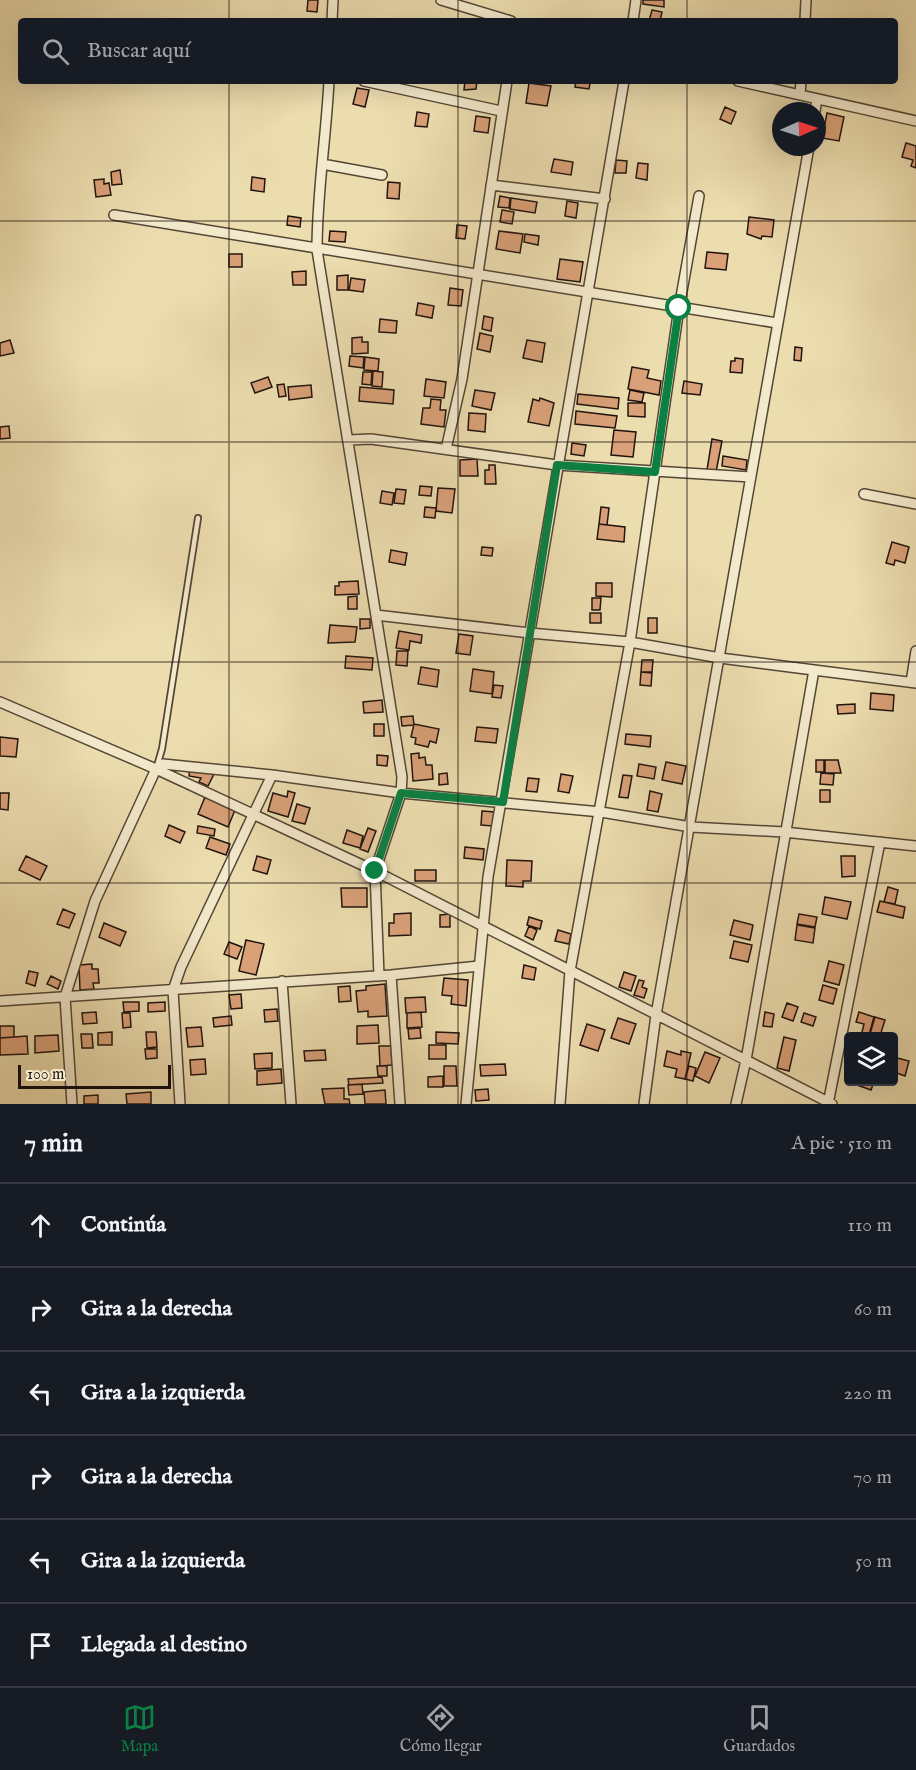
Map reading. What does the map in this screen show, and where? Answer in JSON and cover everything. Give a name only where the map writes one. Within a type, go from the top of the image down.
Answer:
[{"type":"street","points":[[332,18],[333,0]]},
{"type":"street","points":[[441,0],[501,18]]},
{"type":"street","points":[[480,12],[483,0]]},
{"type":"street","points":[[633,18],[636,0]]},
{"type":"street","points":[[805,18],[806,0]]},
{"type":"street","points":[[329,84],[322,164],[316,196],[316,250],[349,440],[402,777],[401,793],[375,871],[379,976]]},
{"type":"street","points":[[378,84],[501,111]]},
{"type":"street","points":[[446,449],[462,379],[506,84]]},
{"type":"street","points":[[466,1104],[482,926],[557,465],[624,84]]},
{"type":"street","points":[[751,84],[916,121]]},
{"type":"street","points":[[800,95],[801,84]]},
{"type":"street","points":[[644,1104],[656,1015],[691,827],[807,156]]},
{"type":"street","points":[[322,164],[382,175]]},
{"type":"street","points":[[490,185],[605,199]]},
{"type":"street","points":[[560,1104],[570,971],[601,812],[630,642],[679,308],[699,196]]},
{"type":"street","points":[[114,215],[316,250],[777,323]]},
{"type":"street","points":[[349,440],[371,439],[557,465],[751,477]]},
{"type":"street","points":[[864,494],[916,504]]},
{"type":"street","points":[[376,615],[630,642],[720,658],[914,682],[916,651]]},
{"type":"street","points":[[736,1104],[746,1060],[814,670]]},
{"type":"street","points":[[0,702],[156,769],[375,871],[829,1103],[880,842]]},
{"type":"street","points":[[72,1104],[65,996],[95,901],[156,769],[171,763],[401,793],[601,812],[691,827],[784,832],[916,846]]},
{"type":"street","points":[[180,1104],[173,990],[181,967],[272,775]]},
{"type":"street","points":[[0,1001],[379,976],[479,966]]},
{"type":"street","points":[[392,975],[400,1104]]},
{"type":"street","points":[[282,981],[291,1104]]},
{"type":"lane","points":[[156,769],[162,749],[198,518]]},
{"type":"building","points":[[308,0],[318,0],[317,12],[307,11]]},
{"type":"building","points":[[643,0],[664,0],[664,7],[643,4]]},
{"type":"building","points":[[652,10],[662,12],[661,18],[650,18]]},
{"type":"building","points":[[465,84],[477,84],[476,89],[464,90]]},
{"type":"building","points":[[529,84],[551,86],[547,106],[526,103]]},
{"type":"building","points":[[576,84],[590,84],[589,89],[575,87]]},
{"type":"building","points":[[357,88],[369,90],[365,107],[353,104]]},
{"type":"building","points":[[725,107],[736,112],[731,124],[720,119]]},
{"type":"building","points":[[417,112],[429,114],[427,127],[415,126]]},
{"type":"building","points":[[827,113],[844,117],[839,141],[826,139]]},
{"type":"building","points":[[476,116],[490,118],[488,133],[474,131]]},
{"type":"building","points":[[906,143],[916,146],[916,168],[911,166],[913,160],[902,157]]},
{"type":"building","points":[[554,159],[573,162],[571,175],[551,172]]},
{"type":"building","points":[[616,160],[627,161],[626,173],[615,173]]},
{"type":"building","points":[[638,163],[648,164],[647,180],[636,178]]},
{"type":"building","points":[[120,170],[122,184],[112,185],[111,172]]},
{"type":"building","points":[[252,177],[265,179],[264,192],[251,190]]},
{"type":"building","points":[[104,179],[104,184],[109,183],[111,195],[96,197],[94,180]]},
{"type":"building","points":[[388,182],[400,183],[399,199],[387,198]]},
{"type":"building","points":[[500,196],[510,198],[509,208],[498,207]]},
{"type":"building","points":[[511,198],[537,202],[535,213],[510,209]]},
{"type":"building","points":[[567,201],[578,203],[576,218],[565,216]]},
{"type":"building","points":[[502,210],[514,212],[512,224],[500,222]]},
{"type":"building","points":[[288,216],[301,218],[300,227],[287,225]]},
{"type":"building","points":[[749,217],[774,220],[772,237],[762,236],[761,239],[747,234]]},
{"type":"building","points":[[457,225],[467,226],[465,239],[456,238]]},
{"type":"building","points":[[330,231],[346,232],[345,242],[329,241]]},
{"type":"building","points":[[499,231],[523,234],[520,253],[496,249]]},
{"type":"building","points":[[525,234],[539,236],[538,245],[524,242]]},
{"type":"building","points":[[707,252],[728,254],[726,270],[705,268]]},
{"type":"building","points":[[229,254],[242,254],[242,267],[229,267]]},
{"type":"building","points":[[560,259],[583,262],[580,282],[557,279]]},
{"type":"building","points":[[306,271],[306,285],[293,285],[292,272]]},
{"type":"building","points":[[348,275],[348,290],[337,290],[337,276]]},
{"type":"building","points":[[351,278],[365,280],[363,292],[349,290]]},
{"type":"building","points":[[450,288],[463,290],[461,306],[448,305]]},
{"type":"building","points":[[418,303],[434,306],[432,318],[416,315]]},
{"type":"building","points":[[484,316],[493,318],[491,331],[482,329]]},
{"type":"building","points":[[380,319],[397,321],[396,333],[379,332]]},
{"type":"building","points":[[480,333],[493,336],[490,352],[477,349]]},
{"type":"building","points":[[362,337],[362,342],[368,342],[368,353],[352,354],[352,338]]},
{"type":"building","points":[[10,340],[14,353],[0,356],[0,343]]},
{"type":"building","points":[[527,340],[545,343],[542,362],[523,358]]},
{"type":"building","points":[[795,347],[802,348],[801,361],[794,360]]},
{"type":"building","points":[[350,356],[364,357],[363,368],[349,366]]},
{"type":"building","points":[[365,357],[379,359],[378,371],[364,370]]},
{"type":"building","points":[[735,358],[743,359],[742,373],[730,372],[731,361],[735,361]]},
{"type":"building","points":[[632,367],[649,370],[647,378],[661,381],[659,395],[628,389]]},
{"type":"building","points":[[373,371],[383,372],[382,387],[372,386]]},
{"type":"building","points":[[363,372],[372,372],[371,385],[362,384]]},
{"type":"building","points":[[268,377],[272,387],[255,393],[251,383]]},
{"type":"building","points":[[426,379],[446,382],[444,398],[424,396]]},
{"type":"building","points":[[684,381],[702,384],[700,395],[682,393]]},
{"type":"building","points":[[284,384],[286,396],[279,397],[277,385]]},
{"type":"building","points":[[311,385],[312,397],[289,400],[288,387]]},
{"type":"building","points":[[360,387],[394,390],[393,404],[359,401]]},
{"type":"building","points":[[475,390],[495,393],[491,410],[472,406]]},
{"type":"building","points":[[630,390],[644,393],[642,402],[628,400]]},
{"type":"building","points":[[578,394],[619,398],[618,409],[577,404]]},
{"type":"building","points":[[540,398],[554,403],[549,426],[528,422],[533,399],[539,401]]},
{"type":"building","points":[[431,399],[441,400],[440,410],[446,410],[444,427],[421,424],[423,408],[430,408]]},
{"type":"building","points":[[628,403],[645,403],[645,417],[628,416]]},
{"type":"building","points":[[576,411],[617,416],[615,428],[575,424]]},
{"type":"building","points":[[469,413],[486,414],[485,432],[468,430]]},
{"type":"building","points":[[9,426],[10,438],[0,439],[0,427]]},
{"type":"building","points":[[614,430],[636,432],[633,457],[611,455]]},
{"type":"building","points":[[712,439],[722,441],[716,472],[707,470]]},
{"type":"building","points":[[572,443],[586,445],[584,456],[571,454]]},
{"type":"building","points":[[723,456],[747,460],[746,470],[722,466]]},
{"type":"building","points":[[477,459],[478,476],[460,476],[460,460]]},
{"type":"building","points":[[489,465],[495,465],[496,484],[485,484],[485,470],[489,470]]},
{"type":"building","points":[[420,486],[432,487],[431,496],[419,495]]},
{"type":"building","points":[[438,488],[455,489],[452,513],[436,511]]},
{"type":"building","points":[[396,489],[406,490],[404,504],[394,503]]},
{"type":"building","points":[[382,491],[394,493],[392,505],[380,503]]},
{"type":"building","points":[[425,507],[436,508],[435,518],[424,517]]},
{"type":"building","points":[[601,507],[609,508],[607,525],[599,524]]},
{"type":"building","points":[[599,524],[625,527],[624,542],[597,539]]},
{"type":"building","points":[[892,542],[909,547],[905,563],[895,560],[894,565],[886,563]]},
{"type":"building","points":[[482,547],[493,548],[492,556],[481,555]]},
{"type":"building","points":[[391,550],[407,553],[405,565],[389,562]]},
{"type":"building","points":[[358,581],[359,594],[335,595],[335,586],[339,586],[339,582]]},
{"type":"building","points":[[596,583],[612,583],[612,597],[596,596]]},
{"type":"building","points":[[357,596],[357,609],[348,609],[348,597]]},
{"type":"building","points":[[592,598],[601,598],[600,610],[592,610]]},
{"type":"building","points":[[590,613],[601,613],[601,623],[590,623]]},
{"type":"building","points":[[648,618],[657,618],[657,633],[648,633]]},
{"type":"building","points":[[360,619],[370,619],[370,628],[360,629]]},
{"type":"building","points":[[330,625],[357,627],[355,642],[328,643]]},
{"type":"building","points":[[399,631],[422,635],[421,643],[410,641],[409,650],[396,648]]},
{"type":"building","points":[[459,634],[473,636],[470,655],[456,653]]},
{"type":"building","points":[[397,651],[408,651],[407,666],[396,665]]},
{"type":"building","points":[[346,656],[373,658],[372,670],[345,668]]},
{"type":"building","points":[[642,660],[653,660],[652,672],[641,672]]},
{"type":"building","points":[[421,667],[439,670],[437,687],[418,684]]},
{"type":"building","points":[[473,669],[494,672],[492,694],[470,691]]},
{"type":"building","points":[[641,672],[652,673],[651,686],[640,685]]},
{"type":"building","points":[[494,685],[503,686],[501,698],[492,697]]},
{"type":"building","points":[[871,693],[894,695],[893,711],[870,709]]},
{"type":"building","points":[[382,700],[383,712],[364,713],[363,702]]},
{"type":"building","points":[[855,704],[855,713],[838,714],[837,705]]},
{"type":"building","points":[[413,716],[414,725],[402,726],[401,717]]},
{"type":"building","points":[[374,724],[384,724],[384,736],[374,736]]},
{"type":"building","points":[[414,724],[439,729],[436,743],[430,741],[428,747],[415,744],[416,738],[411,737]]},
{"type":"building","points":[[477,727],[498,729],[496,743],[475,741]]},
{"type":"building","points":[[626,734],[651,736],[650,747],[625,744]]},
{"type":"building","points":[[0,737],[18,739],[16,757],[0,756]]},
{"type":"building","points":[[419,753],[419,758],[425,757],[426,765],[432,765],[433,779],[413,781],[411,754]]},
{"type":"building","points":[[377,755],[388,756],[387,766],[377,765]]},
{"type":"building","points":[[816,760],[824,760],[824,772],[816,772]]},
{"type":"building","points":[[825,760],[838,760],[841,773],[825,773]]},
{"type":"building","points":[[666,762],[686,766],[682,784],[662,780]]},
{"type":"building","points":[[639,764],[656,767],[654,779],[637,776]]},
{"type":"building","points":[[190,768],[214,774],[208,786],[199,782],[201,778],[189,776]]},
{"type":"building","points":[[447,773],[448,784],[439,785],[439,774]]},
{"type":"building","points":[[821,773],[834,774],[833,785],[820,784]]},
{"type":"building","points":[[561,774],[573,776],[569,793],[558,791]]},
{"type":"building","points":[[623,775],[632,776],[628,798],[619,797]]},
{"type":"building","points":[[528,778],[539,779],[537,792],[526,791]]},
{"type":"building","points":[[820,790],[830,790],[830,802],[820,802]]},
{"type":"building","points":[[288,791],[295,793],[288,817],[268,811],[273,793],[287,797]]},
{"type":"building","points":[[650,791],[662,794],[658,812],[647,810]]},
{"type":"building","points":[[0,793],[9,793],[8,810],[0,809]]},
{"type":"building","points":[[205,797],[235,810],[228,827],[198,814]]},
{"type":"building","points":[[297,804],[310,808],[305,824],[292,821]]},
{"type":"building","points":[[482,811],[495,812],[493,826],[481,825]]},
{"type":"building","points":[[169,825],[185,832],[180,843],[165,836]]},
{"type":"building","points":[[198,826],[215,829],[214,836],[197,833]]},
{"type":"building","points":[[368,828],[376,831],[368,852],[360,849]]},
{"type":"building","points":[[347,830],[363,836],[360,848],[343,843]]},
{"type":"building","points":[[210,837],[230,844],[226,855],[206,848]]},
{"type":"building","points":[[465,847],[484,849],[483,860],[464,858]]},
{"type":"building","points":[[26,856],[47,866],[40,880],[19,870]]},
{"type":"building","points":[[257,856],[271,860],[267,874],[253,870]]},
{"type":"building","points":[[841,856],[855,856],[855,876],[842,877]]},
{"type":"building","points":[[507,860],[532,861],[531,881],[523,881],[523,887],[506,886]]},
{"type":"building","points":[[415,870],[436,870],[436,881],[415,881]]},
{"type":"building","points":[[888,887],[898,890],[895,904],[884,902]]},
{"type":"building","points":[[341,888],[367,888],[367,907],[342,907]]},
{"type":"building","points":[[825,897],[851,902],[847,919],[822,914]]},
{"type":"building","points":[[880,901],[905,907],[903,918],[877,912]]},
{"type":"building","points":[[63,909],[75,914],[69,928],[57,924]]},
{"type":"building","points":[[411,913],[411,935],[389,936],[389,923],[394,923],[394,914]]},
{"type":"building","points":[[450,914],[450,927],[440,927],[440,915]]},
{"type":"building","points":[[799,914],[817,917],[815,927],[797,924]]},
{"type":"building","points":[[529,917],[542,921],[540,929],[527,925]]},
{"type":"building","points":[[734,920],[753,925],[750,940],[730,935]]},
{"type":"building","points":[[104,923],[126,932],[120,946],[99,937]]},
{"type":"building","points":[[797,925],[815,928],[813,943],[795,940]]},
{"type":"building","points":[[529,926],[537,930],[533,940],[525,936]]},
{"type":"building","points":[[558,930],[571,934],[569,944],[555,941]]},
{"type":"building","points":[[246,940],[264,944],[256,975],[239,971]]},
{"type":"building","points":[[734,941],[752,945],[748,962],[730,958]]},
{"type":"building","points":[[229,942],[242,947],[237,959],[224,954]]},
{"type":"building","points":[[829,961],[844,965],[839,985],[824,981]]},
{"type":"building","points":[[92,964],[92,969],[98,969],[99,983],[93,983],[94,989],[80,990],[79,965]]},
{"type":"building","points":[[524,965],[536,968],[534,980],[522,978]]},
{"type":"building","points":[[29,971],[38,973],[35,986],[26,983]]},
{"type":"building","points":[[624,972],[636,976],[631,991],[619,987]]},
{"type":"building","points":[[51,976],[61,981],[58,989],[47,984]]},
{"type":"building","points":[[444,978],[468,980],[466,1006],[451,1004],[452,996],[442,995]]},
{"type":"building","points":[[639,980],[644,981],[642,987],[647,989],[644,998],[634,995]]},
{"type":"building","points":[[385,984],[387,1016],[368,1017],[368,1011],[358,1012],[356,991],[366,990],[366,986]]},
{"type":"building","points":[[823,985],[837,989],[833,1004],[819,1000]]},
{"type":"building","points":[[350,986],[351,1001],[339,1002],[338,987]]},
{"type":"building","points":[[241,994],[242,1008],[231,1009],[229,995]]},
{"type":"building","points":[[425,997],[426,1012],[406,1013],[405,998]]},
{"type":"building","points":[[123,1002],[139,1002],[139,1011],[124,1012]]},
{"type":"building","points":[[165,1002],[165,1011],[148,1012],[148,1003]]},
{"type":"building","points":[[787,1003],[798,1007],[793,1021],[782,1017]]},
{"type":"building","points":[[277,1009],[278,1021],[265,1022],[264,1010]]},
{"type":"building","points":[[96,1012],[97,1023],[83,1024],[82,1013]]},
{"type":"building","points":[[421,1012],[422,1027],[407,1028],[407,1013]]},
{"type":"building","points":[[765,1012],[774,1014],[772,1027],[763,1026]]},
{"type":"building","points":[[859,1012],[874,1017],[870,1032],[862,1032],[864,1024],[856,1022]]},
{"type":"building","points":[[122,1013],[130,1013],[131,1027],[123,1028]]},
{"type":"building","points":[[804,1013],[816,1017],[813,1026],[801,1022]]},
{"type":"building","points":[[231,1016],[232,1025],[214,1027],[213,1018]]},
{"type":"building","points":[[875,1017],[885,1020],[881,1032],[871,1032]]},
{"type":"building","points":[[618,1018],[636,1024],[629,1044],[611,1038]]},
{"type":"building","points":[[587,1024],[605,1030],[598,1051],[580,1045]]},
{"type":"building","points":[[378,1025],[379,1043],[357,1044],[357,1026]]},
{"type":"building","points":[[0,1026],[14,1026],[14,1037],[0,1038]]},
{"type":"building","points":[[201,1027],[203,1046],[188,1047],[186,1028]]},
{"type":"building","points":[[420,1028],[421,1038],[409,1039],[408,1029]]},
{"type":"building","points":[[112,1032],[112,1045],[98,1045],[98,1033]]},
{"type":"building","points":[[146,1032],[156,1032],[157,1047],[147,1048]]},
{"type":"building","points":[[436,1032],[459,1033],[458,1044],[436,1043]]},
{"type":"building","points":[[81,1034],[92,1034],[93,1048],[82,1048]]},
{"type":"building","points":[[58,1035],[59,1051],[35,1053],[35,1036]]},
{"type":"building","points":[[27,1036],[28,1054],[0,1055],[0,1038]]},
{"type":"building","points":[[784,1037],[796,1040],[789,1071],[777,1068]]},
{"type":"building","points":[[429,1045],[446,1045],[446,1059],[429,1059]]},
{"type":"building","points":[[379,1046],[391,1046],[392,1065],[380,1066]]},
{"type":"building","points":[[145,1049],[157,1049],[157,1058],[146,1059]]},
{"type":"building","points":[[325,1050],[326,1060],[305,1061],[304,1051]]},
{"type":"building","points":[[667,1051],[681,1055],[681,1051],[691,1053],[685,1079],[675,1077],[677,1069],[664,1066]]},
{"type":"building","points":[[705,1052],[720,1058],[709,1083],[695,1076]]},
{"type":"building","points":[[272,1053],[272,1068],[255,1069],[254,1054]]},
{"type":"building","points":[[898,1058],[909,1061],[905,1076],[898,1073]]},
{"type":"building","points":[[205,1059],[206,1074],[191,1075],[190,1060]]},
{"type":"building","points":[[505,1064],[506,1075],[481,1076],[480,1065]]},
{"type":"building","points":[[377,1066],[387,1066],[387,1076],[378,1076]]},
{"type":"building","points":[[444,1066],[456,1066],[457,1086],[444,1086]]},
{"type":"building","points":[[689,1066],[696,1068],[693,1081],[685,1079]]},
{"type":"building","points":[[281,1069],[282,1083],[257,1085],[257,1071]]},
{"type":"building","points":[[443,1076],[443,1087],[428,1087],[428,1077]]},
{"type":"building","points":[[382,1077],[383,1083],[349,1085],[348,1079]]},
{"type":"building","points":[[362,1084],[363,1094],[349,1095],[348,1085]]},
{"type":"building","points":[[860,1086],[872,1086],[871,1090]]},
{"type":"building","points":[[344,1088],[344,1099],[349,1099],[350,1104],[325,1104],[322,1089]]},
{"type":"building","points":[[488,1089],[489,1100],[476,1101],[475,1090]]},
{"type":"building","points":[[385,1090],[386,1104],[365,1104],[364,1092]]},
{"type":"building","points":[[151,1092],[151,1104],[127,1104],[126,1094]]},
{"type":"building","points":[[98,1095],[98,1104],[84,1104],[84,1096]]},
{"type":"route","points":[[375,871],[401,793],[503,802],[557,465],[655,472],[679,308]]}]
